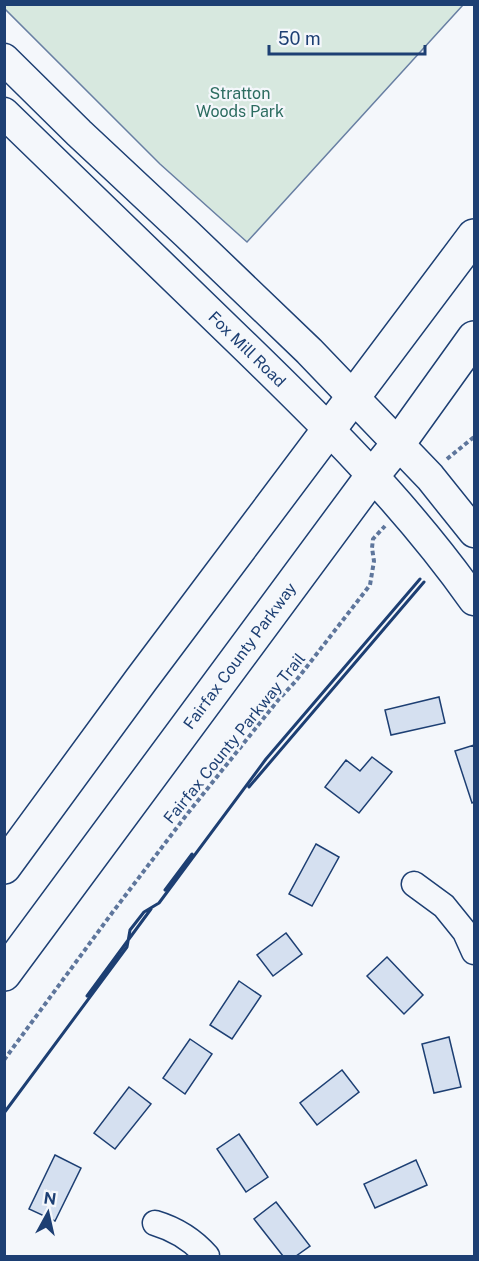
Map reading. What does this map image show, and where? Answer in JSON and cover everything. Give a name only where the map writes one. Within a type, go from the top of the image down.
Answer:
[{"type":"highway","points":[[4,867],[141,680],[474,236]]},
{"type":"highway","name":"Fairfax County Parkway","points":[[4,974],[372,475],[398,444],[474,338]]},
{"type":"main road","points":[[4,58],[79,133],[309,351],[430,477],[474,532]]},
{"type":"main road","name":"Fox Mill Road","points":[[4,113],[330,430],[402,507],[440,553],[474,600]]},
{"type":"street","points":[[414,885],[444,906],[465,932],[474,952]]},
{"type":"street","points":[[155,1223],[188,1238],[207,1257]]},
{"type":"path","points":[[430,477],[474,437]]},
{"type":"path","name":"Fairfax County Parkway Trail","points":[[4,1060],[188,813],[295,682],[370,585],[374,561],[373,539],[402,507]]},
{"type":"green space","name":"Stratton Woods Park","points":[[4,5],[463,5],[247,242],[160,164],[5,9]]},
{"type":"building","points":[[439,697],[445,723],[391,735],[385,710]]},
{"type":"building","points":[[474,745],[474,802],[472,803],[455,751]]},
{"type":"building","points":[[372,757],[392,772],[359,813],[325,787],[346,760],[360,771]]},
{"type":"building","points":[[316,844],[339,857],[312,906],[289,894]]},
{"type":"building","points":[[286,933],[302,954],[273,976],[257,955]]},
{"type":"building","points":[[387,957],[423,995],[404,1014],[367,976]]},
{"type":"building","points":[[239,981],[261,996],[232,1039],[210,1025]]},
{"type":"building","points":[[449,1037],[461,1087],[434,1093],[422,1044]]},
{"type":"building","points":[[190,1039],[212,1054],[185,1094],[163,1078]]},
{"type":"building","points":[[342,1070],[359,1092],[317,1125],[300,1103]]},
{"type":"building","points":[[129,1087],[151,1104],[115,1149],[94,1133]]},
{"type":"building","points":[[239,1134],[268,1177],[246,1192],[217,1149]]},
{"type":"building","points":[[55,1155],[81,1168],[55,1221],[29,1209]]},
{"type":"building","points":[[416,1160],[427,1185],[375,1208],[364,1184]]},
{"type":"building","points":[[276,1202],[310,1246],[296,1256],[283,1256],[254,1219]]},
{"type":"wall","points":[[4,1113],[127,947],[130,930],[144,912],[159,903],[266,759],[420,579]]},
{"type":"wall","points":[[249,787],[424,582]]},
{"type":"wall","points":[[165,890],[192,854]]},
{"type":"wall","points":[[87,996],[151,909]]}]
